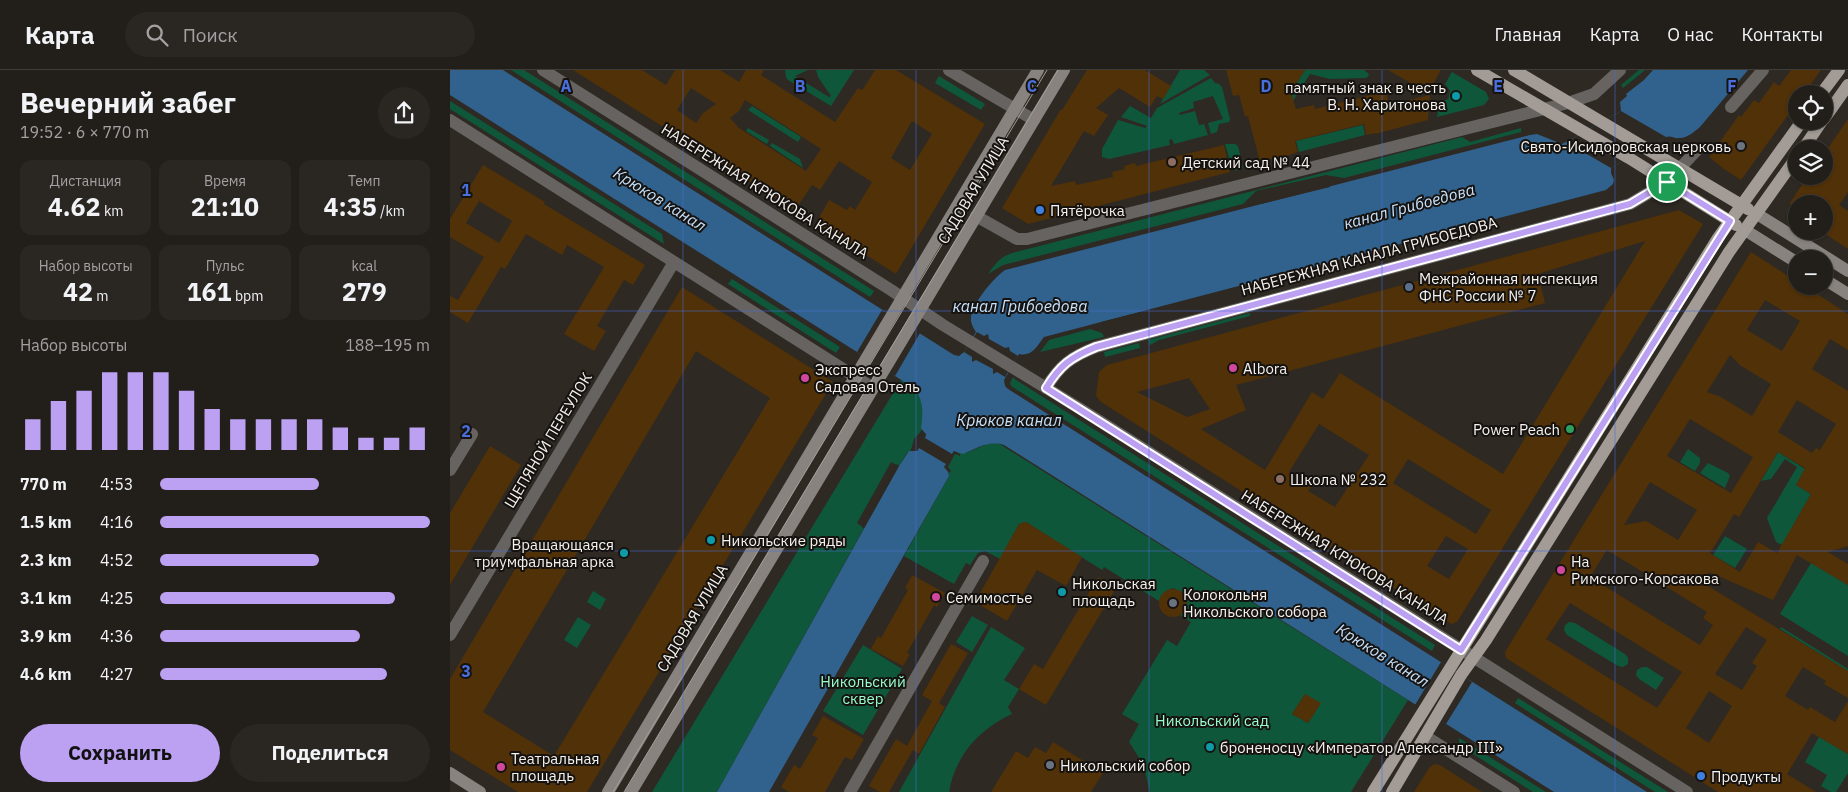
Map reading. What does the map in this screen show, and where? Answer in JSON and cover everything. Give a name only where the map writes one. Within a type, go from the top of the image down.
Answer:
[{"type":"main road","points":[[1477,70],[1629,158],[1745,230]]},
{"type":"main road","points":[[1514,70],[1757,214]]},
{"type":"main road","points":[[1828,85],[1839,70]]},
{"type":"main road","points":[[1833,106],[1848,85]]},
{"type":"main road","points":[[1373,792],[1730,221],[1796,130]]},
{"type":"main road","points":[[1392,792],[1461,675],[1729,252],[1788,169]]},
{"type":"street","name":"НАБЕРЕЖНАЯ КРЮКОВА КАНАЛА","points":[[543,70],[969,341],[1012,366],[1687,792]]},
{"type":"street","points":[[949,70],[1034,120]]},
{"type":"street","name":"САДОВАЯ УЛИЦА","points":[[608,792],[854,376],[1038,70]]},
{"type":"street","name":"САДОВАЯ УЛИЦА","points":[[873,388],[1064,70]]},
{"type":"street","points":[[976,216],[1017,239],[1027,240],[1568,102],[1594,94],[1620,70]]},
{"type":"street","points":[[1731,107],[1763,70]]},
{"type":"street","points":[[450,120],[873,388],[631,792]]},
{"type":"street","name":"НАБЕРЕЖНАЯ КАНАЛА ГРИБОЕДОВА","points":[[1046,388],[1059,369],[1068,360],[1096,347],[1630,204],[1667,182],[1698,149]]},
{"type":"street","points":[[1757,214],[1848,271]]},
{"type":"street","points":[[1745,230],[1788,257]]},
{"type":"street","name":"ЩЕПЯНОЙ ПЕРЕУЛОК","points":[[450,636],[674,262]]},
{"type":"street","points":[[1833,285],[1848,294]]},
{"type":"street","points":[[450,470],[472,434]]},
{"type":"street","points":[[850,792],[983,561]]},
{"type":"street","points":[[1425,736],[1514,792]]},
{"type":"street","points":[[450,773],[480,792]]},
{"type":"green space","points":[[511,70],[524,70],[874,291],[870,297]]},
{"type":"green space","points":[[785,70],[808,70],[795,76],[829,97],[831,96],[818,77],[816,70],[854,70],[831,106],[788,80]]},
{"type":"green space","points":[[1180,70],[1204,70],[1210,75],[1160,104]]},
{"type":"green space","points":[[1305,70],[1364,70],[1369,74],[1365,78],[1330,79],[1310,74],[1291,104],[1284,103]]},
{"type":"green space","points":[[1639,70],[1645,70],[1623,88],[1621,85]]},
{"type":"green space","points":[[1452,72],[1486,92],[1489,99],[1484,105],[1437,117],[1439,104],[1448,99],[1450,91],[1445,84]]},
{"type":"green space","points":[[939,76],[985,104],[981,110],[935,83]]},
{"type":"green space","points":[[1211,78],[1222,87],[1230,119],[1229,122],[1219,124],[1217,132],[1211,134],[1208,123],[1223,119],[1213,96],[1193,102],[1194,108],[1179,113],[1180,115],[1195,111],[1199,125],[1204,124],[1208,135],[1174,144],[1172,139],[1169,140],[1170,145],[1109,159],[1102,157],[1102,149],[1118,120],[1145,128],[1147,126],[1121,117],[1130,106],[1151,118],[1157,108]]},
{"type":"green space","points":[[450,101],[662,234],[664,244],[450,109]]},
{"type":"green space","points":[[752,106],[801,137],[798,142],[748,110]]},
{"type":"green space","points":[[1363,125],[1365,135],[1299,152],[1296,141]]},
{"type":"green space","points":[[748,128],[769,140],[767,144],[746,131]]},
{"type":"green space","points":[[1521,128],[1521,132],[1344,178],[1326,175],[1256,191],[1243,204],[1003,265],[988,274],[998,261],[1012,253],[1462,137],[1470,142]]},
{"type":"green space","points":[[772,143],[800,159],[803,168],[770,146]]},
{"type":"green space","points":[[1225,144],[1235,144],[1238,146],[1243,168],[1234,171]]},
{"type":"green space","points":[[732,279],[840,347],[836,353],[728,284]]},
{"type":"green space","points":[[1250,313],[1250,316],[1159,340],[1150,345],[1148,340]]},
{"type":"green space","points":[[1090,329],[1102,333],[1104,337],[1040,352],[1049,340]]},
{"type":"green space","points":[[1139,343],[1140,348],[1105,357],[1104,352]]},
{"type":"green space","points":[[1013,377],[1435,645],[1432,651],[1011,386],[1010,383]]},
{"type":"green space","points":[[901,380],[914,390],[920,398],[923,409],[922,430],[914,439],[911,450],[899,466],[891,462],[857,523],[864,528],[717,792],[652,792]]},
{"type":"green space","name":"Никольский сад","points":[[998,443],[1408,700],[1351,792],[1150,792],[1143,764],[1129,742],[1139,724],[1122,714],[1167,640],[1177,646],[1191,622],[1180,615],[1187,603],[1186,595],[1173,588],[1166,591],[1159,601],[1104,567],[1102,570],[1026,522],[1019,524],[1000,559],[985,551],[978,553],[970,565],[966,563],[954,584],[904,556],[949,476],[947,469],[944,467],[954,451],[966,453],[987,444]],"holes":[[[1305,694],[1320,704],[1308,723],[1292,714]]]},
{"type":"green space","points":[[1688,449],[1700,458],[1700,463],[1695,471],[1680,462]]},
{"type":"green space","points":[[1778,452],[1805,469],[1796,485],[1811,494],[1782,545],[1776,542],[1767,518],[1797,467],[1785,459],[1771,479],[1761,481]]},
{"type":"green space","points":[[1708,463],[1728,473],[1730,476],[1725,488],[1700,473]]},
{"type":"green space","points":[[1725,536],[1747,549],[1735,568],[1713,555]]},
{"type":"green space","points":[[1811,563],[1848,585],[1848,656],[1780,614]]},
{"type":"green space","points":[[593,591],[606,599],[600,610],[587,602]]},
{"type":"green space","points":[[972,616],[988,625],[972,652],[956,642]]},
{"type":"green space","points":[[578,617],[591,625],[577,648],[564,640]]},
{"type":"green space","points":[[1569,622],[1575,623],[1625,654],[1628,658],[1628,664],[1623,667],[1618,666],[1567,635],[1564,630],[1565,625]]},
{"type":"green space","points":[[991,627],[1025,648],[1004,680],[1019,689],[1008,707],[1012,714],[989,727],[970,745],[957,767],[949,792],[899,792]]},
{"type":"green space","points":[[1781,627],[1848,669],[1848,671],[1780,629]]},
{"type":"green space","name":"Никольский сквер","points":[[863,645],[902,669],[863,735],[823,711]]},
{"type":"green space","points":[[1647,667],[1664,678],[1656,690],[1636,675],[1637,670]]},
{"type":"green space","points":[[1518,698],[1668,792],[1655,792],[1515,703]]},
{"type":"green space","points":[[1819,737],[1848,754],[1848,773],[1836,792],[1831,792],[1821,786],[1827,775],[1805,762]]},
{"type":"green space","points":[[1459,738],[1546,792],[1533,792],[1462,747],[1459,743]]},
{"type":"water","points":[[450,70],[503,70],[954,355],[959,356],[964,352],[976,332],[971,321],[974,308],[988,286],[1005,270],[1530,135],[1537,134],[1562,144],[1621,111],[1620,102],[1627,96],[1626,94],[1653,70],[1748,70],[1693,133],[1683,138],[1666,137],[1611,168],[1614,180],[1613,184],[1606,190],[1044,337],[1031,352],[1019,354],[1004,380],[1005,386],[1008,389],[1647,792],[1554,792],[1004,445],[993,443],[983,445],[963,454],[954,451],[945,467],[949,476],[769,792],[717,792],[899,466],[909,451],[917,451],[926,435],[921,428],[922,412],[920,398],[914,388],[450,95]]},
{"type":"pier","points":[[1621,111],[1666,137],[1611,168],[1566,142]]},
{"type":"pier","points":[[1329,184],[1330,187],[1261,204],[1261,202]]},
{"type":"pier","points":[[1169,305],[1170,307],[1102,324],[1101,322]]},
{"type":"pier","points":[[882,310],[920,333],[895,376],[857,352]]},
{"type":"pier","points":[[977,332],[984,336],[988,334],[989,339],[1005,348],[1009,347],[1010,351],[1018,356],[1005,377],[997,372],[993,374],[993,369],[976,360],[972,362],[972,357],[964,352]]},
{"type":"pier","points":[[922,430],[926,434],[925,438],[952,454],[954,451],[960,454],[960,456],[955,454],[948,467],[951,471],[949,473],[944,467],[946,464],[919,448],[917,451],[911,450],[912,447],[916,448],[922,437],[920,432]]},
{"type":"pier","points":[[897,464],[899,466],[864,528],[862,527]]},
{"type":"pier","points":[[1441,662],[1472,682],[1446,724],[1415,705]]},
{"type":"building","points":[[573,70],[642,70],[666,85],[675,70],[720,70],[739,82],[746,70],[764,70],[761,75],[835,122],[858,88],[863,89],[875,70],[896,70],[985,124],[896,274],[816,223],[829,200],[847,210],[850,206],[855,210],[872,182],[839,161],[820,190],[812,185],[795,210]],"holes":[[[691,88],[716,104],[703,113],[696,123],[677,110]],[[745,100],[821,149],[806,171],[739,128],[730,118],[739,111]],[[912,121],[932,134],[910,170],[891,158]]]},
{"type":"building","points":[[1087,70],[1145,70],[1171,86],[1163,99],[1157,96],[1150,107],[1119,88],[1096,108],[1108,115],[1094,136],[1084,131],[1051,186],[1075,181],[1076,185],[1113,177],[1112,172],[1125,169],[1124,166],[1135,163],[1136,166],[1224,145],[1230,172],[1028,224],[1002,208],[1061,109]]},
{"type":"building","points":[[1226,70],[1305,70],[1291,92],[1296,109],[1314,105],[1315,109],[1386,91],[1389,105],[1430,95],[1428,120],[1366,135],[1364,124],[1295,141],[1298,152],[1275,160],[1275,158],[1260,162],[1248,116],[1245,117],[1239,95],[1233,96]]},
{"type":"building","points":[[1388,70],[1441,70],[1430,94]]},
{"type":"building","points":[[1791,70],[1821,70],[1810,85],[1788,85],[1788,115],[1741,180],[1709,157],[1739,115],[1741,117],[1754,100],[1759,103],[1774,82],[1779,86]]},
{"type":"building","points":[[1848,119],[1848,192],[1839,205],[1848,211],[1848,249],[1833,239],[1833,195],[1795,195],[1802,185],[1833,185],[1833,141]]},
{"type":"building","points":[[483,165],[645,265],[633,285],[624,280],[597,326],[606,331],[594,351],[564,334],[604,267],[567,245],[562,255],[526,234],[505,269],[501,267],[468,323],[450,312],[450,296],[458,300],[484,257],[450,237],[450,219]],"holes":[[[479,201],[512,221],[499,243],[466,223]]]},
{"type":"building","points":[[1679,210],[1703,224],[1457,622],[1452,624],[1101,402],[1096,396],[1099,372],[1107,365]],"holes":[[[1645,241],[1503,474],[1340,373],[1323,399],[1312,392],[1265,470],[1201,429],[1246,410],[1236,385],[1545,303],[1538,274]],[[1189,378],[1210,409],[1187,417],[1137,392]],[[1319,424],[1369,455],[1335,507],[1308,491],[1312,486],[1289,472]],[[1408,459],[1491,510],[1476,534],[1393,483]],[[1446,536],[1468,549],[1449,579],[1427,566]]]},
{"type":"building","points":[[1751,252],[1788,276],[1788,295],[1819,295],[1848,314],[1848,350],[1830,339],[1812,369],[1848,391],[1848,546],[1828,552],[1848,564],[1848,585],[1797,555],[1773,600],[1709,572],[1703,583],[1848,671],[1848,698],[1824,684],[1826,681],[1803,667],[1785,696],[1808,710],[1810,707],[1835,722],[1848,701],[1848,754],[1812,733],[1787,774],[1816,792],[1718,792],[1506,658],[1505,652]],"holes":[[[1765,300],[1800,321],[1782,351],[1747,330]],[[1730,355],[1741,366],[1771,384],[1752,416],[1721,397],[1707,392]],[[1797,400],[1836,424],[1820,450],[1816,448],[1812,453],[1778,432]],[[1690,419],[1753,457],[1731,493],[1667,456]],[[1778,452],[1805,468],[1796,485],[1811,494],[1777,553],[1758,542],[1740,572],[1710,553],[1734,514],[1739,517]],[[1650,482],[1697,510],[1678,540],[1646,521],[1624,525]],[[1607,550],[1707,612],[1703,618],[1713,625],[1700,645],[1590,577]],[[1570,603],[1682,672],[1657,708],[1546,639]],[[1746,627],[1767,640],[1752,663],[1757,666],[1742,690],[1715,674]],[[1709,691],[1732,706],[1709,743],[1686,728]]]},
{"type":"building","name":"Никольские ряды","points":[[682,287],[833,382],[587,792],[518,792],[450,750],[450,679]],"holes":[[[696,351],[770,398],[554,756],[483,712]]]},
{"type":"building","points":[[490,446],[521,465],[450,585],[450,513]]},
{"type":"building","points":[[1026,522],[1082,557],[1066,586],[1037,570],[1007,621],[975,602],[1019,524]]},
{"type":"building","points":[[912,575],[945,593],[937,607],[934,605],[907,653],[910,654],[903,666],[871,649],[878,636],[881,638],[908,590],[905,588]]},
{"type":"building","points":[[1098,577],[1116,588],[1046,705],[1019,689],[1034,664],[1043,669]]},
{"type":"building","name":"Колокольня Никольского собора","points":[[1173,589],[1183,593],[1187,603],[1183,613],[1173,617],[1163,613],[1159,603],[1163,593]]},
{"type":"building","points":[[951,644],[968,653],[939,703],[945,707],[919,754],[913,750],[889,792],[880,792],[869,786],[896,739],[907,746],[932,701],[922,695]]},
{"type":"building","points":[[1305,694],[1321,703],[1308,723],[1292,714]]},
{"type":"building","points":[[823,716],[864,739],[852,760],[845,757],[825,792],[789,792],[781,787],[794,765],[800,769],[818,738],[812,735]]},
{"type":"building","name":"Никольский собор","points":[[1053,742],[1103,773],[1091,792],[991,792],[1016,751],[1028,758],[1035,747],[1046,753]]},
{"type":"building","points":[[1434,764],[1440,765],[1482,792],[1414,792],[1429,768]]},
{"type":"tram line","points":[[613,792],[1047,70]]},
{"type":"tram line","points":[[624,792],[1058,70]]},
{"type":"place","name":"памятный знак в честь В. Н. Харитонова","points":[[1456,96]]},
{"type":"place","name":"Свято-Исидоровская церковь","points":[[1741,146]]},
{"type":"place","name":"Детский сад № 44","points":[[1172,162]]},
{"type":"place","name":"Пятёрочка","points":[[1040,210]]},
{"type":"place","name":"Межрайонная инспекция ФНС России № 7","points":[[1409,287]]},
{"type":"place","name":"Albora","points":[[1233,368]]},
{"type":"place","name":"Экспресс Садовая Отель","points":[[805,378]]},
{"type":"place","name":"Power Peach","points":[[1570,429]]},
{"type":"place","name":"Школа № 232","points":[[1280,479]]},
{"type":"place","name":"Никольские ряды","points":[[711,540]]},
{"type":"place","name":"Вращающаяся триумфальная арка","points":[[624,553]]},
{"type":"place","name":"На Римского-Корсакова","points":[[1561,570]]},
{"type":"place","name":"Никольская площадь","points":[[1062,592]]},
{"type":"place","name":"Семимостье","points":[[936,597]]},
{"type":"place","name":"Колокольня Никольского собора","points":[[1173,603]]},
{"type":"place","name":"броненосцу «Император Александр III»","points":[[1210,747]]},
{"type":"place","name":"Никольский собор","points":[[1050,765]]},
{"type":"place","name":"Театральная площадь","points":[[501,767]]},
{"type":"place","name":"Продукты","points":[[1701,776]]},
{"type":"route","points":[[1667,182],[1730,221],[1461,650],[1046,388],[1059,369],[1068,360],[1096,347],[1630,204],[1667,182]]},
{"type":"water label","name":"Крюков канал","points":[[660,199]]},
{"type":"water label","name":"канал Грибоедова","points":[[1409,206]]},
{"type":"water label","name":"канал Грибоедова","points":[[1020,306]]},
{"type":"water label","name":"Крюков канал","points":[[1009,420]]},
{"type":"water label","name":"Крюков канал","points":[[1383,655]]}]
